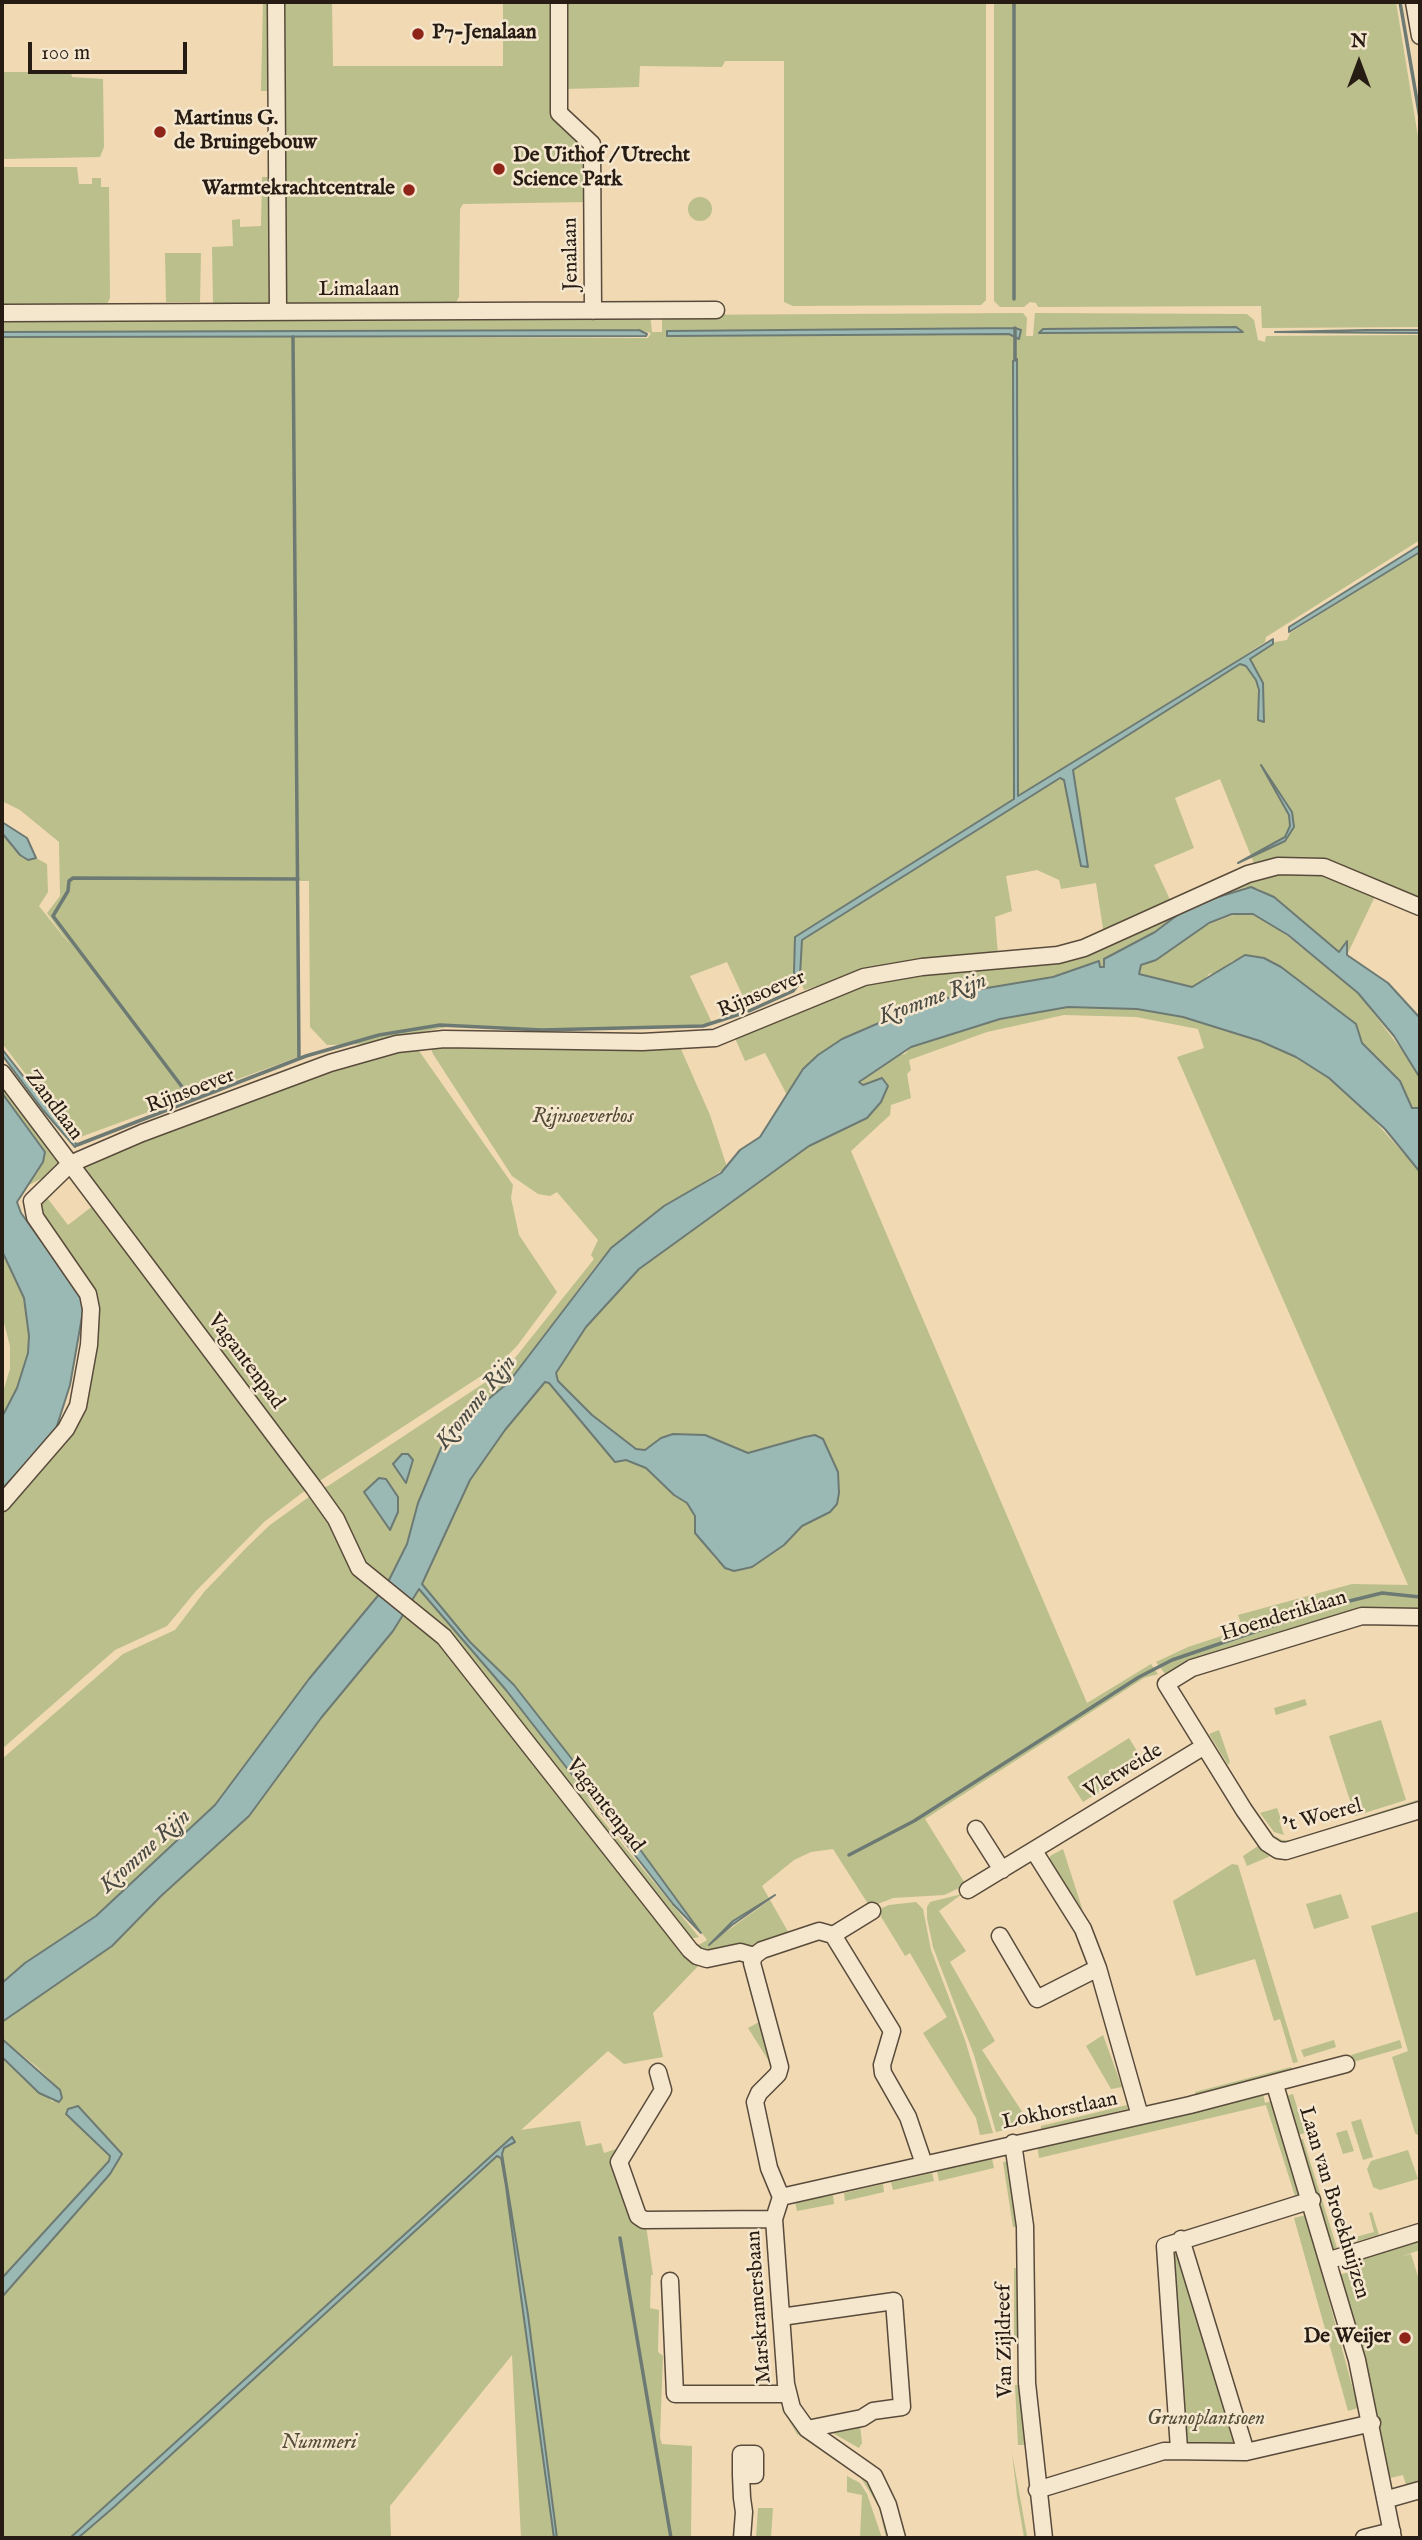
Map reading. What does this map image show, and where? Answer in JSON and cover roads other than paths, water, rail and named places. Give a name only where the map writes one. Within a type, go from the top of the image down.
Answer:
[{"type":"street","points":[[276,2],[278,312]]},
{"type":"street","name":"Jenalaan","points":[[559,2],[559,113],[592,144],[593,311]]},
{"type":"street","points":[[1414,2],[1420,36]]},
{"type":"street","name":"Limalaan","points":[[2,313],[716,310]]},
{"type":"street","name":"Rijnsoever","points":[[70,1164],[263,1086],[368,1051],[422,1040],[444,1039],[642,1042],[715,1038],[825,990],[864,977],[922,967],[1044,957],[1084,948],[1248,874],[1278,866],[1324,867],[1420,907]]},
{"type":"street","name":"Zandlaan","points":[[2,1073],[70,1164]]},
{"type":"street","points":[[2,1503],[66,1429],[78,1406],[84,1379],[91,1322],[88,1294],[33,1210],[32,1201],[70,1164]]},
{"type":"street","name":"Vagantenpad","points":[[70,1164],[314,1488],[336,1519],[359,1568],[444,1637],[696,1956],[707,1959],[740,1952],[754,1956]]},
{"type":"street","name":"Hoenderiklaan","points":[[1203,1747],[1166,1684],[1192,1668],[1362,1616],[1420,1617]]},
{"type":"street","name":"'t Woerel","points":[[1203,1747],[1267,1843],[1278,1850],[1286,1851],[1420,1810]]},
{"type":"street","name":"Vletweide","points":[[968,1890],[1203,1747]]},
{"type":"street","points":[[976,1829],[1002,1870]]},
{"type":"street","points":[[1034,1851],[1083,1929],[1098,1968],[1140,2116]]},
{"type":"street","points":[[833,1935],[872,1911]]},
{"type":"street","points":[[781,2197],[769,2168],[755,2102],[778,2074],[780,2067],[752,1963],[754,1956],[762,1950],[819,1931],[833,1935],[892,2031],[882,2065],[883,2073],[908,2117],[924,2164]]},
{"type":"street","points":[[1000,1936],[1037,1999],[1098,1968]]},
{"type":"street","name":"Lokhorstlaan","points":[[781,2197],[1275,2085],[1346,2064]]},
{"type":"street","points":[[658,2072],[663,2090],[619,2162],[638,2216],[644,2220],[774,2219]]},
{"type":"street","name":"Laan van Broekhuijzen","points":[[1275,2085],[1330,2260],[1372,2423],[1393,2535]]},
{"type":"street","name":"Van Zijldreef","points":[[1013,2143],[1025,2226],[1027,2383],[1044,2538]]},
{"type":"street","name":"Marskramersbaan","points":[[781,2197],[774,2219],[788,2394],[792,2408],[807,2429],[874,2476],[885,2498],[897,2538]]},
{"type":"street","points":[[1179,2449],[1163,2253],[1165,2246],[1312,2200]]},
{"type":"street","points":[[1330,2260],[1420,2232]]},
{"type":"street","points":[[1181,2239],[1246,2452]]},
{"type":"street","points":[[670,2281],[676,2394],[788,2394]]},
{"type":"street","points":[[781,2317],[894,2301],[902,2407],[873,2411],[862,2418],[807,2429]]},
{"type":"street","points":[[1037,2490],[1164,2451],[1179,2449],[1246,2452],[1372,2423]]},
{"type":"street","points":[[741,2475],[742,2538]]},
{"type":"street","points":[[1388,2499],[1420,2490]]},
{"type":"street","points":[[1364,2538],[1393,2535]]},
{"type":"water","points":[[1236,327],[1243,332],[1039,333],[1043,329]]},
{"type":"water","points":[[639,330],[647,334],[646,336],[2,337],[2,332]]},
{"type":"water","points":[[1021,330],[1019,339],[1009,334],[667,336],[667,331]]},
{"type":"water","points":[[1420,330],[1420,333],[1275,332]]},
{"type":"water","points":[[1017,359],[1018,796],[1273,639],[1273,644],[1250,659],[1263,683],[1264,722],[1258,720],[1259,690],[1256,680],[1246,666],[1240,664],[1073,770],[1088,867],[1081,866],[1064,780],[1060,778],[802,940],[800,975],[797,977],[794,973],[795,937],[1014,799],[1013,361]]},
{"type":"water","points":[[1420,545],[1420,552],[1289,632],[1289,627]]},
{"type":"water","points":[[1261,765],[1292,812],[1294,827],[1285,841],[1238,863],[1285,837],[1290,826],[1289,815]]},
{"type":"water","points":[[2,822],[27,838],[36,858],[28,860],[20,855],[2,833]]},
{"type":"water","points":[[1251,887],[1274,897],[1339,952],[1347,941],[1347,955],[1388,983],[1420,1018],[1420,1078],[1394,1036],[1358,993],[1288,935],[1253,914],[1232,914],[1209,923],[1156,960],[1141,965],[1139,974],[1192,987],[1245,955],[1264,958],[1281,967],[1356,1024],[1362,1043],[1400,1081],[1412,1108],[1420,1108],[1420,1172],[1385,1129],[1329,1078],[1296,1057],[1260,1041],[1183,1017],[1137,1009],[1068,1007],[1000,1019],[911,1047],[859,1082],[863,1085],[882,1078],[888,1086],[881,1102],[867,1118],[809,1146],[639,1269],[586,1327],[556,1373],[558,1381],[592,1415],[636,1449],[645,1450],[661,1438],[673,1434],[705,1435],[748,1453],[815,1435],[823,1439],[838,1472],[837,1504],[830,1512],[802,1526],[784,1545],[752,1567],[734,1571],[725,1568],[695,1533],[695,1516],[687,1503],[674,1495],[646,1468],[626,1460],[615,1462],[549,1383],[545,1382],[505,1430],[470,1480],[422,1584],[470,1642],[514,1685],[604,1800],[701,1933],[673,1904],[506,1690],[419,1589],[393,1631],[321,1718],[249,1816],[161,1896],[112,1946],[2,2022],[2,1983],[25,1963],[96,1916],[215,1805],[309,1679],[386,1586],[407,1544],[418,1503],[441,1448],[453,1428],[508,1383],[611,1248],[664,1206],[721,1173],[740,1150],[760,1137],[803,1069],[818,1055],[842,1039],[911,1009],[975,990],[1053,977],[1099,961],[1100,967],[1104,967],[1104,959],[1155,932],[1180,913],[1205,901]]},
{"type":"water","points":[[2,1049],[77,1145],[75,1147],[2,1055]]},
{"type":"water","points":[[2,1093],[45,1152],[43,1162],[17,1202],[21,1213],[81,1295],[83,1311],[70,1385],[55,1432],[2,1489],[2,1417],[17,1388],[28,1353],[29,1336],[24,1298],[2,1251]]},
{"type":"water","points":[[402,1454],[408,1454],[413,1460],[406,1483],[393,1464]]},
{"type":"water","points":[[379,1478],[386,1479],[398,1497],[398,1512],[390,1530],[364,1492]]},
{"type":"water","points":[[775,1895],[732,1925],[709,1945],[733,1921]]},
{"type":"water","points":[[2,2039],[60,2090],[62,2098],[59,2102],[39,2093],[2,2057]]},
{"type":"water","points":[[78,2106],[122,2154],[110,2174],[2,2297],[2,2278],[109,2161],[110,2156],[66,2114],[68,2109]]},
{"type":"water","points":[[512,2137],[515,2142],[504,2148],[502,2154],[528,2315],[557,2538],[554,2538],[506,2187],[501,2158],[497,2156],[114,2507],[78,2538],[70,2538]]},
{"type":"waterway","points":[[1014,2],[1014,299]]},
{"type":"waterway","points":[[1400,2],[1420,118]]},
{"type":"waterway","points":[[1015,328],[1015,360]]},
{"type":"waterway","points":[[293,337],[299,1059]]},
{"type":"waterway","points":[[192,1100],[53,916],[68,891],[69,881],[73,878],[298,879]]},
{"type":"waterway","points":[[749,1011],[793,991],[797,986]]},
{"type":"waterway","points":[[77,1145],[306,1056],[379,1035],[440,1025],[542,1030],[703,1026],[740,1014]]},
{"type":"waterway","points":[[849,1855],[914,1821],[1139,1677],[1172,1660],[1333,1605],[1382,1593],[1420,1597]]},
{"type":"waterway","points":[[620,2238],[671,2538]]},
{"type":"place","name":"P7-Jenalaan","points":[[418,34]]},
{"type":"place","name":"Martinus G. de Bruingebouw","points":[[160,132]]},
{"type":"place","name":"De Uithof / Utrecht Science Park","points":[[499,169]]},
{"type":"place","name":"Warmtekrachtcentrale","points":[[409,190]]},
{"type":"place","name":"De Weijer","points":[[1405,2338]]},
{"type":"water label","name":"Kromme Rijn","points":[[933,1000]]},
{"type":"water label","name":"Kromme Rijn","points":[[477,1403]]},
{"type":"water label","name":"Kromme Rijn","points":[[146,1852]]},
{"type":"park label","name":"Rijnsoeverbos","points":[[583,1118]]},
{"type":"park label","name":"Grunoplantsoen","points":[[1206,2420]]},
{"type":"park label","name":"Nummeri","points":[[319,2444]]}]
